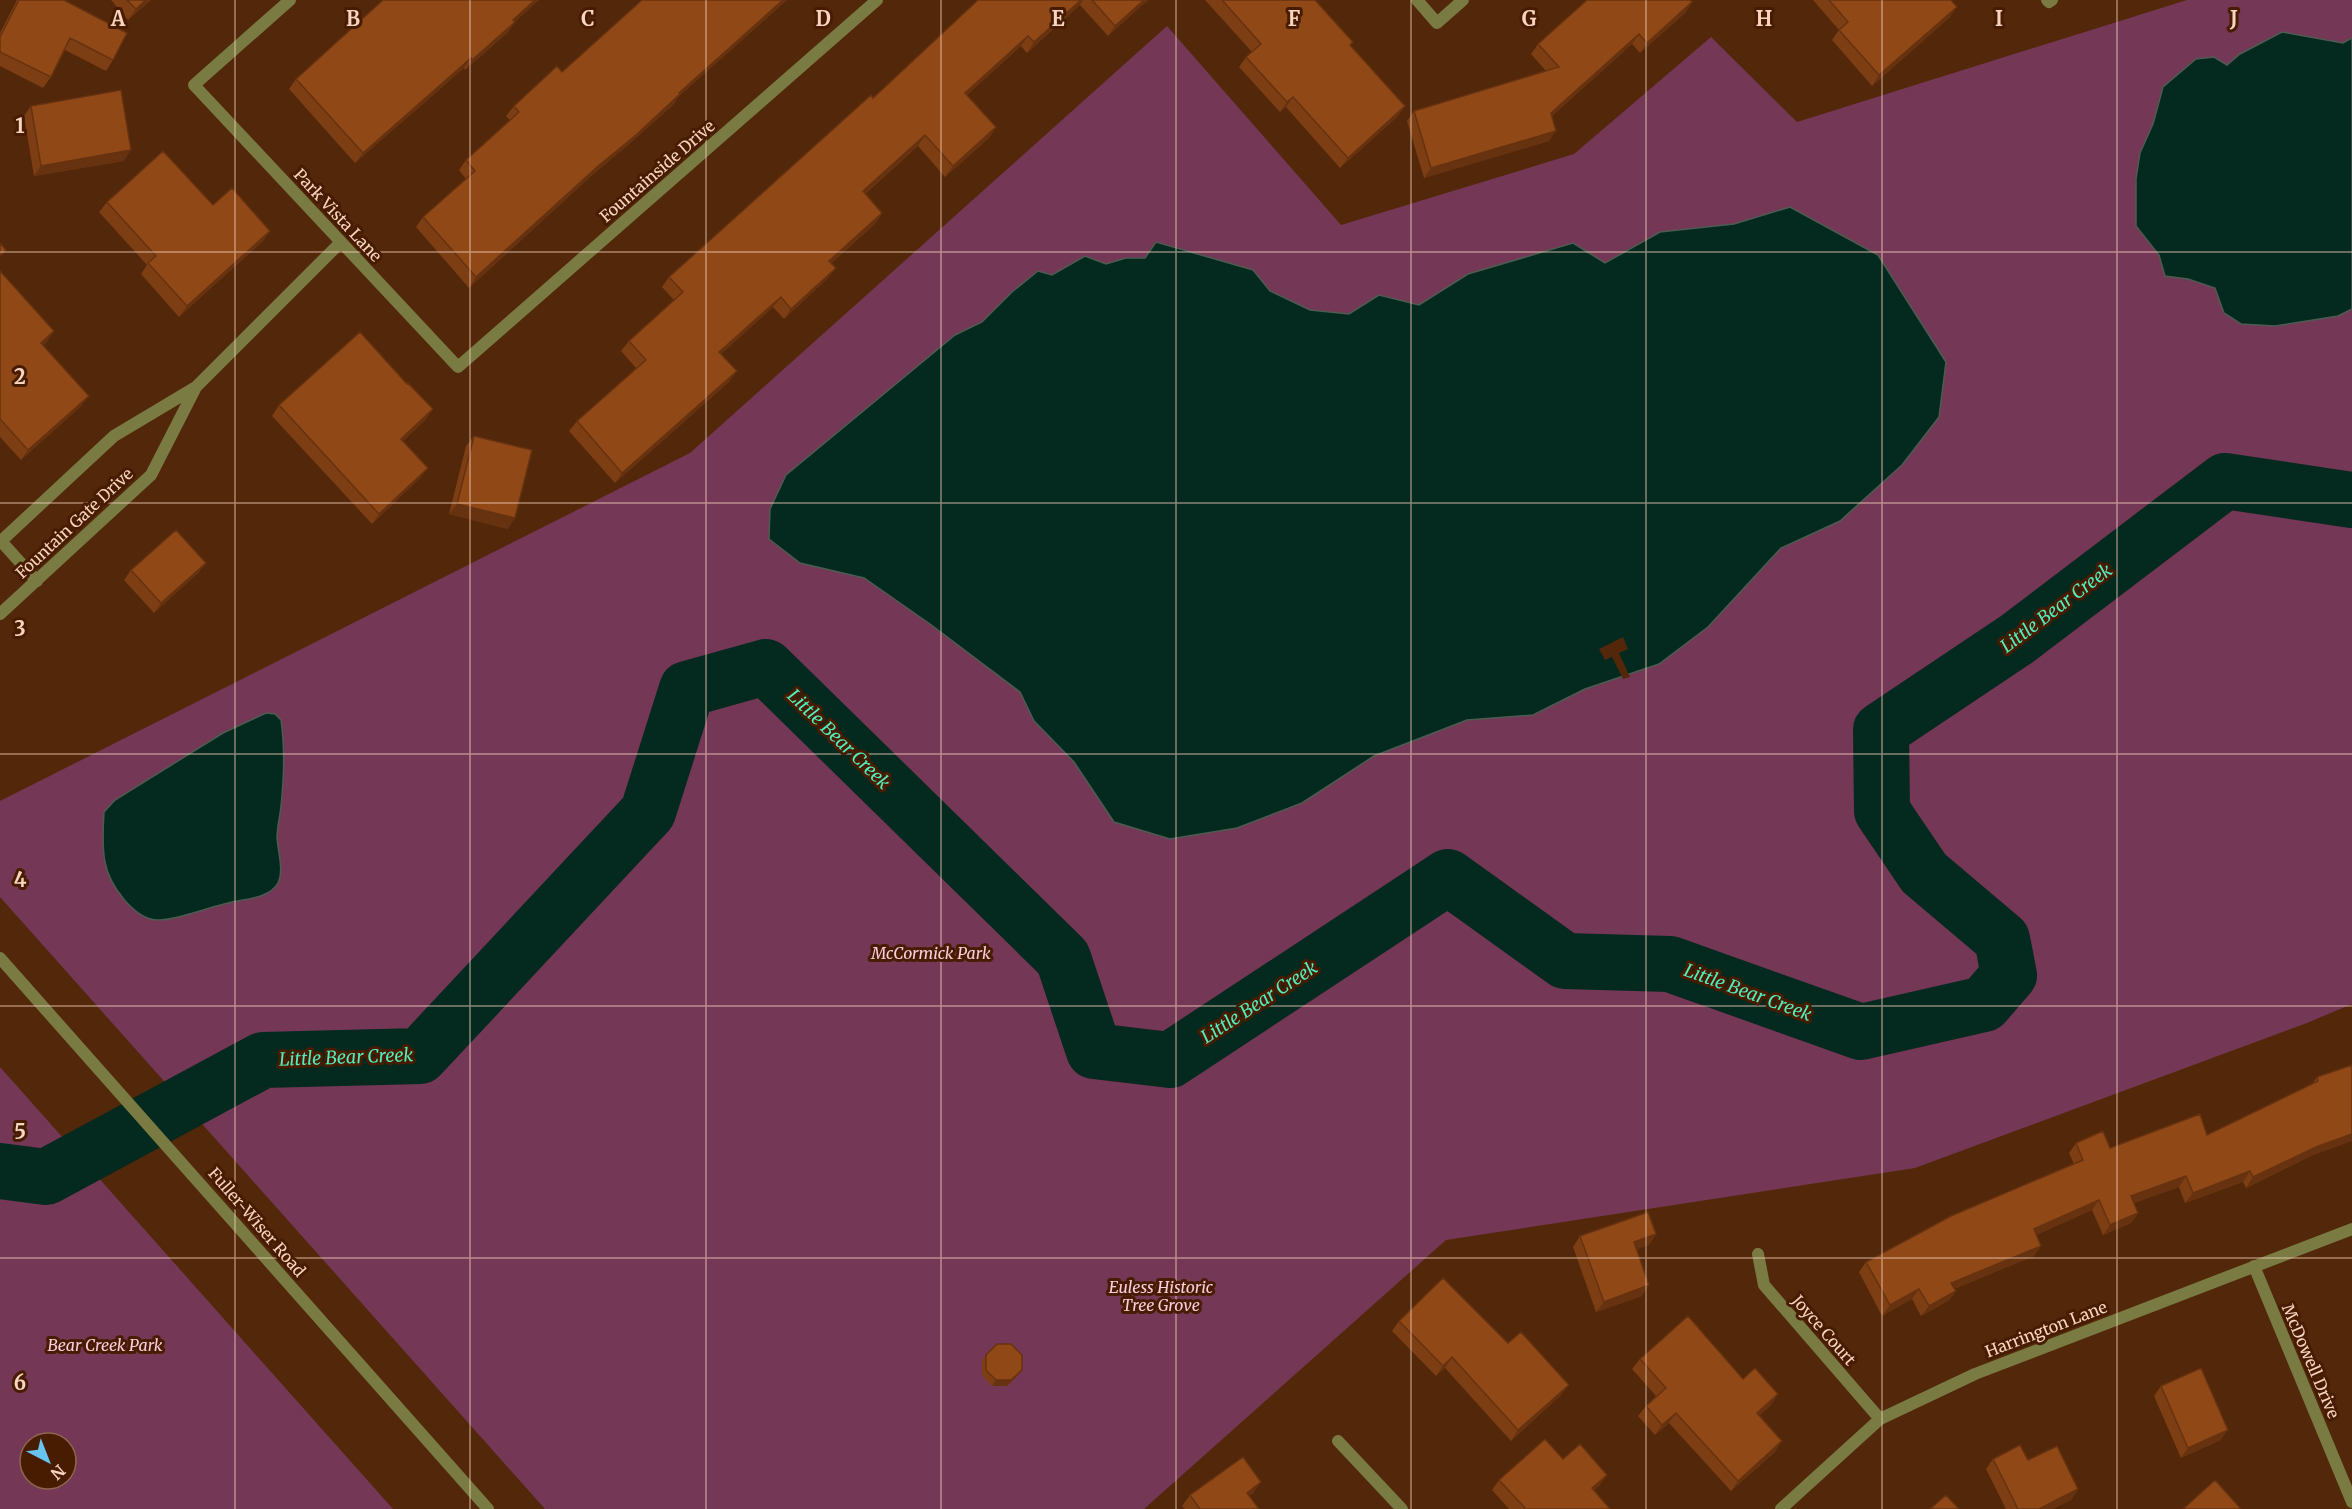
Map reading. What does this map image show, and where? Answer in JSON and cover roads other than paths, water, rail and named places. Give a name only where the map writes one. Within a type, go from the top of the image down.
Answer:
[{"type":"street","name":"Park Vista Lane","points":[[290,0],[194,85],[458,367]]},
{"type":"street","name":"Fountainside Drive","points":[[458,367],[876,0]]},
{"type":"street","points":[[1417,0],[1437,22],[1463,0]]},
{"type":"street","name":"Fountain Gate Drive","points":[[0,541],[114,436],[196,387],[341,242]]},
{"type":"street","name":"Fountain Gate Drive","points":[[0,614],[151,474],[196,387]]},
{"type":"street","points":[[0,541],[37,580]]},
{"type":"street","name":"Fuller-Wiser Road","points":[[0,958],[488,1509]]},
{"type":"street","name":"Harrington Lane","points":[[1781,1509],[1880,1419],[1976,1374],[2352,1229]]},
{"type":"street","name":"Joyce Court","points":[[1758,1254],[1764,1285],[1880,1419]]},
{"type":"street","name":"McDowell Drive","points":[[2254,1266],[2352,1502]]},
{"type":"street","points":[[1338,1441],[1402,1509]]},
{"type":"waterway","name":"Little Bear Creek","points":[[0,1171],[46,1177],[263,1060],[420,1056],[648,812],[687,689],[766,667],[1063,958],[1094,1051],[1170,1060],[1448,877],[1565,961],[1670,964],[1861,1032],[1984,1004],[2009,975],[2002,939],[1924,873],[1882,811],[1881,730],[2017,639],[2225,481],[2352,500]]},
{"type":"park label","name":"McCormick Park","points":[[931,953]]},
{"type":"park label","name":"Euless Historic Tree Grove","points":[[1161,1296]]},
{"type":"park label","name":"Bear Creek Park","points":[[105,1345]]}]
